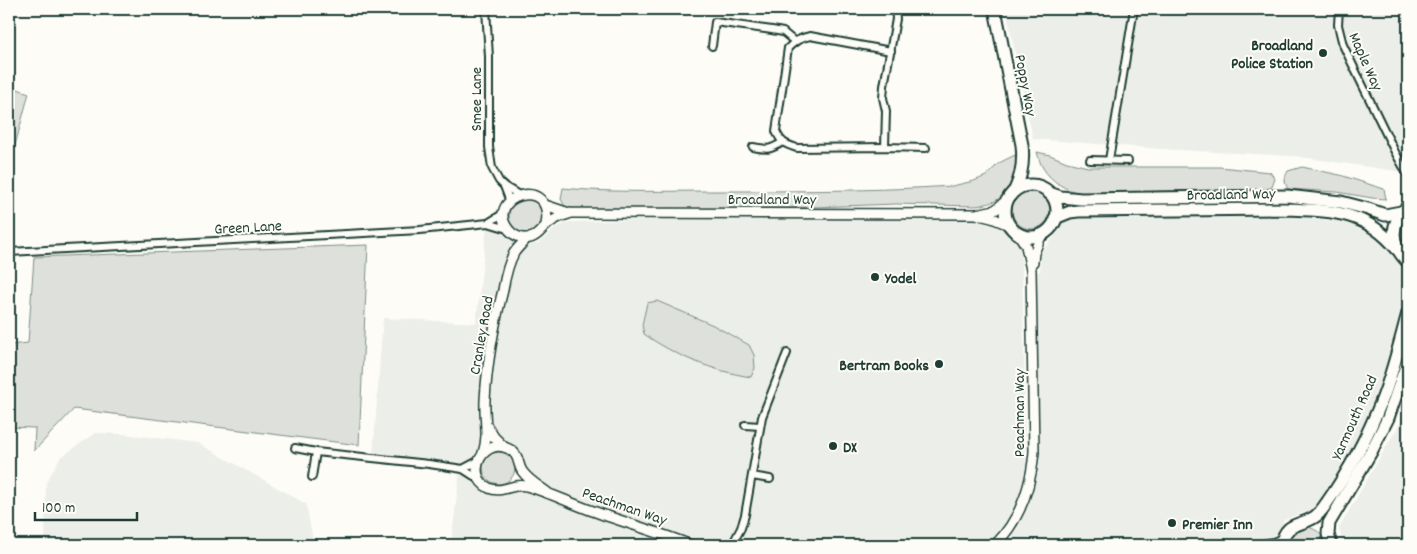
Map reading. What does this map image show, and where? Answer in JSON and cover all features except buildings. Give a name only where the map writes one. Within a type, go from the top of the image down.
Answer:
[{"type":"highway","name":"Poppy Way","points":[[994,11],[1024,161],[1032,179],[1045,190]]},
{"type":"highway","name":"Poppy Way","points":[[1012,194],[1020,179],[1024,161]]},
{"type":"highway","points":[[1029,185],[1045,190],[1056,205],[1055,218],[1050,227],[1042,234],[1030,236],[1014,229],[1006,218],[1005,211],[1012,194],[1021,187],[1029,185]]},
{"type":"highway","name":"Broadland Way","points":[[1045,190],[1061,197],[1088,199],[1287,196],[1341,202],[1368,208],[1386,215],[1394,215],[1404,209]]},
{"type":"highway","name":"Broadland Way","points":[[1055,218],[1078,211],[1285,208],[1310,210],[1346,215],[1363,221],[1380,231],[1397,249]]},
{"type":"highway","points":[[1404,209],[1396,221],[1394,239],[1397,249],[1408,262]]},
{"type":"highway","name":"Yarmouth Road","points":[[1281,542],[1287,531],[1293,526],[1312,518],[1321,511],[1337,488],[1362,444],[1387,386],[1408,313]]},
{"type":"highway","name":"Yarmouth Road","points":[[1329,540],[1328,527],[1384,426],[1408,360]]},
{"type":"highway","name":"Yarmouth Road","points":[[1305,521],[1317,525],[1329,540]]},
{"type":"street","name":"Smee Lane","points":[[486,9],[489,57],[489,146],[492,168],[504,186],[510,202]]},
{"type":"street","points":[[885,147],[886,111],[883,98],[896,20],[895,9]]},
{"type":"street","points":[[1109,160],[1134,9]]},
{"type":"street","name":"Maple Way","points":[[1339,9],[1338,25],[1343,44],[1408,175]]},
{"type":"street","points":[[712,46],[715,22],[782,32],[795,42]]},
{"type":"street","points":[[891,51],[810,36],[795,42],[788,48],[776,131],[782,142],[798,148],[926,148]]},
{"type":"street","points":[[753,147],[765,150],[772,149],[782,142]]},
{"type":"street","points":[[1090,160],[1128,161]]},
{"type":"street","points":[[504,186],[520,195],[507,205],[504,213],[505,223],[511,232],[518,237],[527,238]]},
{"type":"street","name":"Broadland Way","points":[[527,238],[540,233],[546,225],[557,218],[569,214],[976,214],[995,210],[1012,194]]},
{"type":"street","name":"Broadland Way","points":[[520,195],[533,195],[545,205],[569,214]]},
{"type":"street","points":[[545,205],[548,215],[546,225]]},
{"type":"street","name":"Green Lane","points":[[9,252],[420,230],[488,223],[504,213]]},
{"type":"street","name":"Broadland Way","points":[[976,214],[992,218],[1014,229]]},
{"type":"street","name":"Green Lane","points":[[488,223],[511,232]]},
{"type":"street","name":"Peachman Way","points":[[995,545],[1015,518],[1026,493],[1032,468],[1034,421],[1031,270],[1026,246],[1014,229]]},
{"type":"street","name":"Cranley Road","points":[[511,232],[514,252]]},
{"type":"street","name":"Peachman Way","points":[[1031,270],[1034,253],[1042,234]]},
{"type":"street","name":"Cranley Road","points":[[480,457],[486,446],[485,399],[498,308],[514,252],[527,238]]},
{"type":"street","points":[[732,545],[745,515],[765,406],[788,353]]},
{"type":"street","points":[[487,425],[494,437],[504,447]]},
{"type":"street","points":[[745,425],[760,426]]},
{"type":"street","points":[[463,469],[490,448],[504,447]]},
{"type":"street","name":"Peachman Way","points":[[504,447],[516,455],[522,470],[536,485],[548,493]]},
{"type":"street","points":[[295,448],[463,469],[480,480]]},
{"type":"street","points":[[312,477],[316,452]]},
{"type":"street","points":[[480,457],[477,471],[480,480]]},
{"type":"street","points":[[512,486],[522,470]]},
{"type":"street","points":[[752,476],[770,479]]},
{"type":"street","name":"Peachman Way","points":[[480,480],[486,486],[498,490],[512,486],[524,486],[548,493],[680,543],[691,545]]},
{"type":"street","points":[[1256,545],[1281,542]]},
{"type":"shaded area","points":[[1006,9],[1408,9],[1408,169],[1397,171],[1294,156],[1162,149],[1033,139]]},
{"type":"shaded area","points":[[9,86],[29,93],[9,168]]},
{"type":"shaded area","points":[[1037,152],[1088,167],[1219,167],[1270,172],[1275,179],[1272,187],[1267,189],[1081,193],[1064,188],[1050,177],[1042,166]]},
{"type":"shaded area","points":[[1015,155],[1014,177],[1009,188],[995,201],[975,206],[896,204],[787,208],[581,210],[565,207],[561,199],[563,188],[620,191],[774,191],[864,190],[952,186],[986,176],[999,163]]},
{"type":"shaded area","points":[[1302,167],[1340,175],[1384,189],[1386,199],[1337,192],[1288,189],[1285,180],[1288,171]]},
{"type":"shaded area","points":[[1031,191],[1045,196],[1050,210],[1045,224],[1031,229],[1017,224],[1012,210],[1017,196]]},
{"type":"shaded area","points":[[526,199],[538,204],[543,216],[538,228],[526,233],[514,228],[509,216],[514,204]]},
{"type":"shaded area","points":[[1408,213],[1408,256],[1402,245],[1400,229]]},
{"type":"shaded area","points":[[1289,216],[1335,221],[1354,225],[1378,237],[1405,271],[1408,279],[1408,294],[1387,368],[1361,433],[1341,470],[1318,506],[1310,511],[1284,520],[1280,530],[1272,537],[1270,545],[451,545],[460,469],[373,456],[383,318],[476,323],[487,226],[507,234],[513,241],[537,244],[557,227],[569,222],[671,219],[977,219],[1002,227],[1020,243],[1024,345],[1025,454],[1032,467],[1031,274],[1040,271],[1041,252],[1062,224],[1067,220],[1084,218]],"holes":[[[498,447],[519,461],[536,485],[486,486],[478,461]]]},
{"type":"shaded area","points":[[368,245],[359,445],[74,409],[34,451],[35,428],[9,427],[9,345],[28,343],[34,257]]},
{"type":"shaded area","points":[[657,301],[713,325],[749,345],[754,355],[755,368],[751,377],[695,362],[668,349],[644,334],[642,325],[647,303]]},
{"type":"shaded area","points":[[1404,416],[1408,419],[1408,545],[1343,545],[1339,528]]},
{"type":"shaded area","points":[[95,433],[123,434],[198,443],[306,504],[314,545],[45,545],[46,483],[60,458]]},
{"type":"shaded area","points":[[499,452],[505,453],[510,457],[514,462],[514,474],[510,479],[505,483],[499,484],[493,483],[488,479],[484,474],[483,468],[484,462],[488,457],[493,453]]},
{"type":"shaded area","points":[[1308,527],[1320,533],[1327,545],[1286,545],[1294,532]]},
{"type":"place","name":"Broadland Police Station","points":[[1323,53]]},
{"type":"place","name":"Yodel","points":[[875,277]]},
{"type":"place","name":"Bertram Books","points":[[939,364]]},
{"type":"place","name":"DX","points":[[833,446]]},
{"type":"place","name":"Premier Inn","points":[[1172,523]]}]
